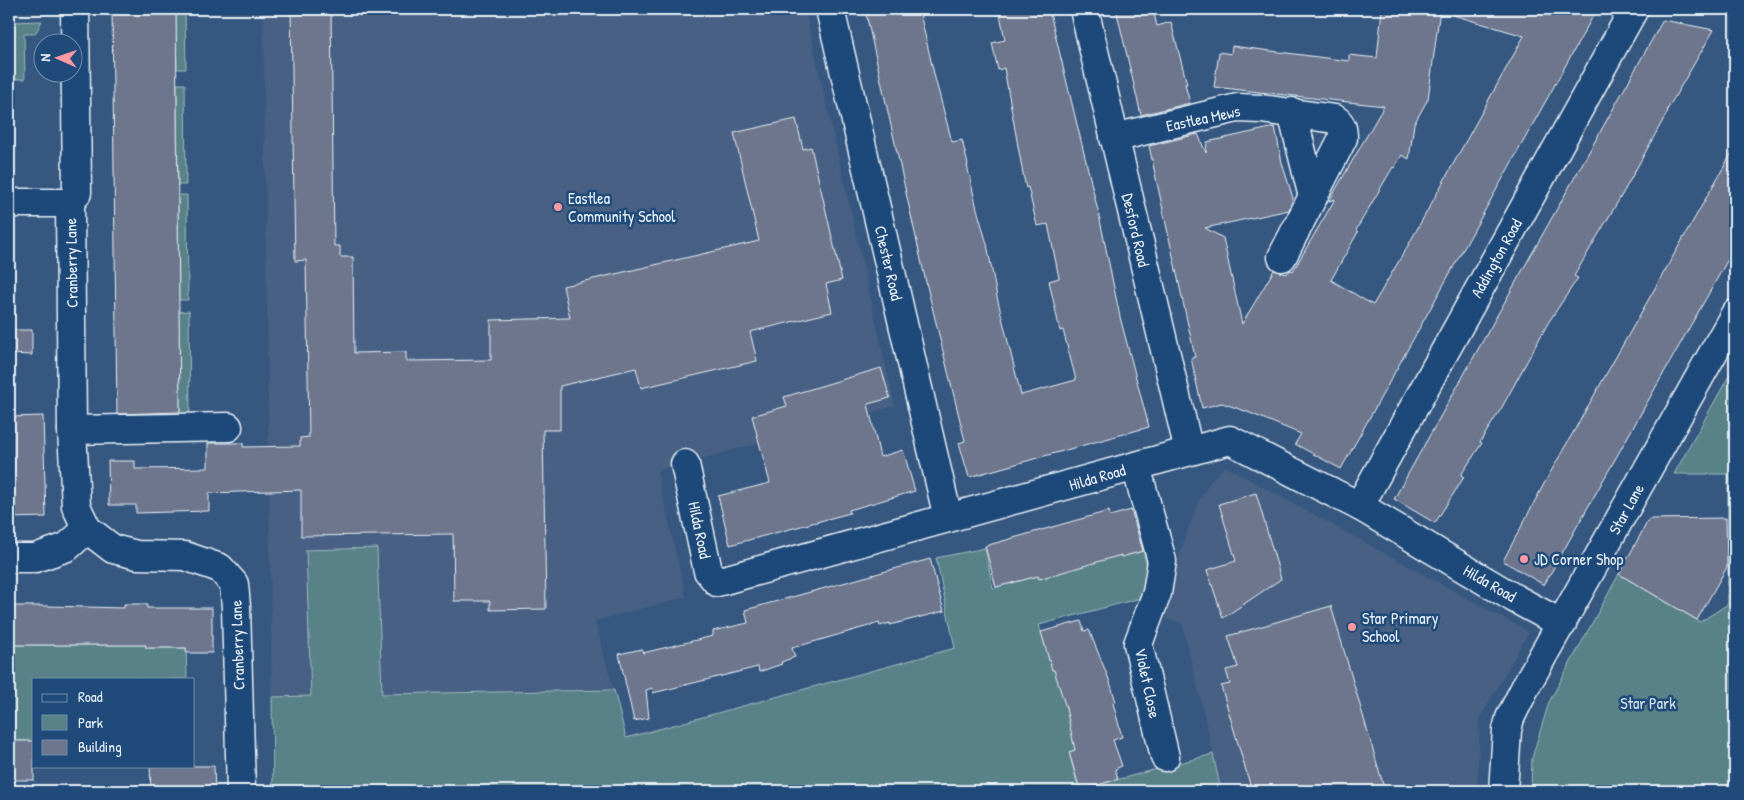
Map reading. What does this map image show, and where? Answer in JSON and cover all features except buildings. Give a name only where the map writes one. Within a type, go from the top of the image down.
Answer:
[{"type":"street","name":"Cranberry Lane","points":[[75,9],[77,193],[70,203],[72,430],[76,506],[87,529],[113,549],[137,555],[185,556],[220,568],[234,584],[241,791]]},
{"type":"street","name":"Chester Road","points":[[830,9],[948,518]]},
{"type":"street","name":"Desford Road","points":[[1084,9],[1189,451]]},
{"type":"street","name":"Addington Road","points":[[1361,507],[1366,494],[1634,9]]},
{"type":"street","name":"Eastlea Mews","points":[[1114,138],[1237,108],[1292,112],[1335,119],[1340,123],[1343,131],[1340,145],[1282,257]]},
{"type":"street","points":[[1292,112],[1313,197]]},
{"type":"street","points":[[9,203],[70,203]]},
{"type":"street","name":"Star Lane","points":[[1503,791],[1507,730],[1510,718],[1527,684],[1735,314]]},
{"type":"street","points":[[72,430],[228,426]]},
{"type":"street","name":"Hilda Road","points":[[686,464],[708,571],[717,582],[1230,440],[1361,507],[1514,598],[1562,624]]},
{"type":"street","name":"Violet Close","points":[[1136,466],[1162,561],[1158,593],[1138,644],[1165,757]]},
{"type":"street","points":[[9,558],[36,558],[67,547],[87,529]]},
{"type":"shaded area","name":"Eastlea Community School","points":[[263,9],[805,9],[895,406],[657,471],[686,597],[595,621],[626,737],[955,648],[936,558],[985,548],[1035,791],[273,791]]},
{"type":"shaded area","name":"Star Primary School","points":[[1225,466],[1529,632],[1480,718],[1477,791],[1077,791],[1213,753],[1182,623],[1166,619],[1179,554],[1199,501],[1210,481]]},
{"type":"green space","points":[[176,9],[185,9],[186,69],[177,69]]},
{"type":"green space","points":[[42,21],[36,32],[24,34],[25,79],[9,79],[9,22]]},
{"type":"green space","points":[[177,84],[185,84],[186,185],[178,185]]},
{"type":"green space","points":[[178,195],[187,195],[188,300],[179,300]]},
{"type":"green space","points":[[189,311],[190,416],[180,416],[179,312]]},
{"type":"green space","name":"Star Park","points":[[1735,365],[1735,791],[1531,791],[1532,758],[1549,702],[1619,574],[1700,622],[1728,604],[1728,474],[1674,474]]},
{"type":"green space","points":[[377,548],[382,694],[614,690],[626,738],[955,648],[936,558],[985,548],[993,588],[1038,576],[1040,579],[1120,553],[1121,557],[1143,551],[1147,567],[1141,598],[1039,625],[1052,670],[1056,669],[1078,749],[1069,752],[1079,790],[1213,754],[1221,791],[273,791],[272,697],[311,696],[306,550]]},
{"type":"green space","points":[[9,645],[146,645],[146,648],[186,648],[187,678],[32,678],[32,741],[9,741]]},
{"type":"place","name":"Eastlea Community School","points":[[558,207]]},
{"type":"place","name":"JD Corner Shop","points":[[1524,559]]},
{"type":"place","name":"Star Primary School","points":[[1352,627]]}]
